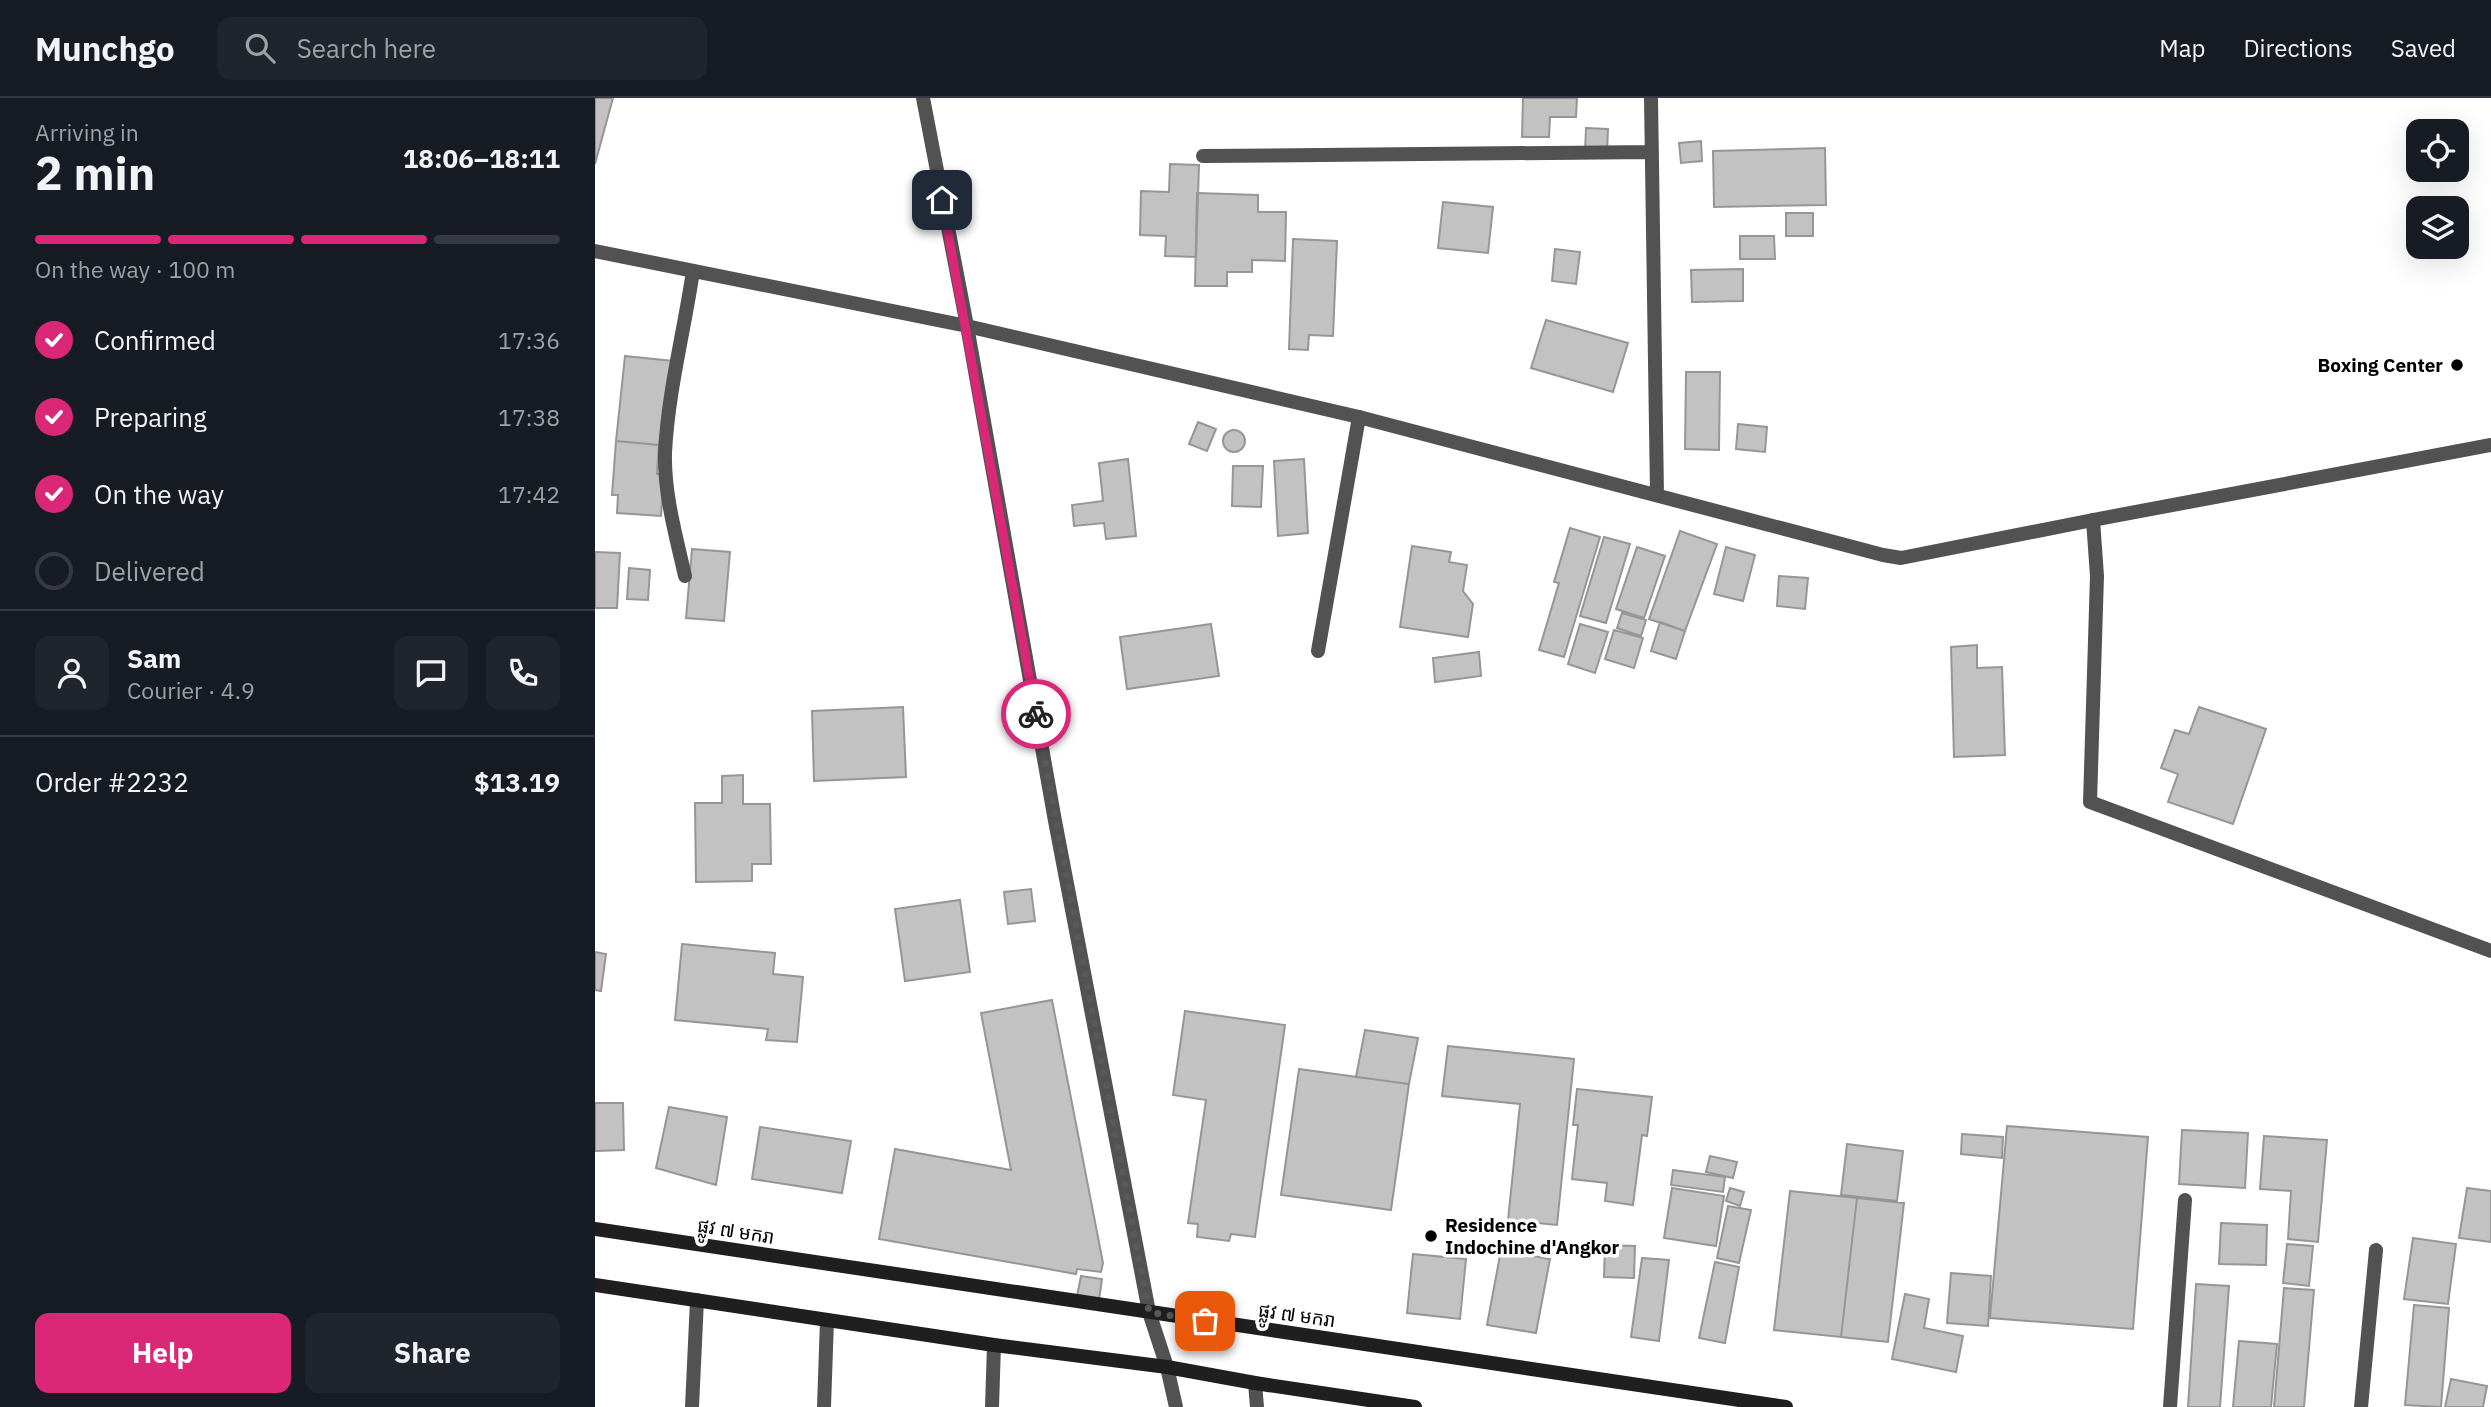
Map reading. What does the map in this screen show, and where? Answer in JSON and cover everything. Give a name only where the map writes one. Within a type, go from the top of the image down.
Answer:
[{"type":"main road","name":"ផ្លូវ ៧ មករា","points":[[595,1229],[1786,1407]]},
{"type":"main road","points":[[595,1285],[994,1345],[1167,1367],[1385,1405],[1415,1407]]},
{"type":"street","points":[[923,98],[967,326],[1055,821],[1149,1312],[1167,1367],[1176,1407]]},
{"type":"street","points":[[1651,98],[1657,494]]},
{"type":"street","points":[[1203,156],[1652,152]]},
{"type":"street","points":[[595,251],[967,326],[1359,418],[1901,558],[2491,445]]},
{"type":"street","points":[[685,576],[667,489],[665,454],[678,352],[693,271]]},
{"type":"street","points":[[1318,651],[1359,418]]},
{"type":"street","points":[[2093,520],[2097,576],[2090,802],[2491,951]]},
{"type":"street","points":[[2170,1407],[2185,1200]]},
{"type":"street","points":[[2361,1407],[2376,1250]]},
{"type":"street","points":[[692,1407],[697,1300]]},
{"type":"street","points":[[824,1407],[827,1320]]},
{"type":"street","points":[[992,1407],[994,1345]]},
{"type":"street","points":[[1255,1383],[1257,1407]]},
{"type":"building","points":[[595,98],[613,98],[595,164]]},
{"type":"building","points":[[1523,98],[1577,98],[1576,117],[1550,117],[1549,137],[1522,137]]},
{"type":"building","points":[[1586,128],[1608,129],[1607,153],[1585,152]]},
{"type":"building","points":[[1701,141],[1702,161],[1681,163],[1679,143]]},
{"type":"building","points":[[1825,148],[1826,205],[1714,207],[1713,151]]},
{"type":"building","points":[[1170,164],[1199,165],[1196,257],[1165,256],[1166,236],[1140,235],[1141,191],[1169,192]]},
{"type":"building","points":[[1197,193],[1258,195],[1258,212],[1286,212],[1285,261],[1252,260],[1252,272],[1227,272],[1227,286],[1195,286]]},
{"type":"building","points":[[1443,202],[1493,207],[1488,253],[1438,248]]},
{"type":"building","points":[[1786,213],[1813,213],[1813,236],[1786,236]]},
{"type":"building","points":[[1740,236],[1774,236],[1775,259],[1740,259]]},
{"type":"building","points":[[1293,239],[1337,241],[1333,336],[1309,335],[1308,350],[1289,349]]},
{"type":"building","points":[[1555,249],[1580,252],[1576,284],[1552,281]]},
{"type":"building","points":[[1743,269],[1743,301],[1692,302],[1691,270]]},
{"type":"building","points":[[1546,320],[1628,343],[1613,392],[1531,368]]},
{"type":"building","points":[[625,356],[673,361],[659,445],[616,441]]},
{"type":"building","points":[[1686,372],[1720,372],[1719,450],[1685,449]]},
{"type":"building","points":[[1198,422],[1216,429],[1207,451],[1189,444]]},
{"type":"building","points":[[1738,424],[1767,427],[1765,452],[1736,449]]},
{"type":"building","points":[[1234,430],[1242,433],[1245,441],[1242,449],[1234,452],[1226,449],[1223,441],[1226,433]]},
{"type":"building","points":[[616,441],[659,445],[657,474],[664,474],[661,516],[617,513],[618,495],[612,495]]},
{"type":"building","points":[[1128,459],[1136,536],[1106,539],[1104,523],[1074,526],[1072,505],[1103,501],[1099,463]]},
{"type":"building","points":[[1304,459],[1308,533],[1278,536],[1274,461]]},
{"type":"building","points":[[1233,466],[1263,466],[1261,507],[1232,506]]},
{"type":"building","points":[[1570,528],[1600,537],[1564,657],[1539,650],[1559,583],[1554,582]]},
{"type":"building","points":[[1680,531],[1717,544],[1685,631],[1649,619]]},
{"type":"building","points":[[1604,537],[1630,544],[1606,623],[1580,616]]},
{"type":"building","points":[[1412,546],[1451,552],[1449,562],[1467,565],[1463,591],[1473,604],[1468,637],[1400,627]]},
{"type":"building","points":[[1637,547],[1665,556],[1644,618],[1616,609]]},
{"type":"building","points":[[1726,547],[1755,555],[1743,601],[1714,594]]},
{"type":"building","points":[[692,549],[730,552],[724,621],[686,618]]},
{"type":"building","points":[[595,552],[620,553],[617,608],[595,608]]},
{"type":"building","points":[[629,568],[650,570],[648,600],[627,599]]},
{"type":"building","points":[[1779,576],[1808,578],[1805,609],[1777,606]]},
{"type":"building","points":[[1622,613],[1646,620],[1641,636],[1617,628]]},
{"type":"building","points":[[1660,622],[1685,631],[1676,659],[1651,651]]},
{"type":"building","points":[[1211,624],[1219,676],[1127,689],[1120,637]]},
{"type":"building","points":[[1580,624],[1608,632],[1595,673],[1568,664]]},
{"type":"building","points":[[1614,630],[1643,638],[1634,668],[1605,659]]},
{"type":"building","points":[[1977,645],[1977,668],[2002,667],[2005,755],[1954,757],[1951,647]]},
{"type":"building","points":[[1479,652],[1481,676],[1435,682],[1433,658]]},
{"type":"building","points":[[903,707],[906,777],[814,781],[812,711]]},
{"type":"building","points":[[2199,707],[2266,729],[2233,824],[2168,802],[2178,774],[2161,768],[2175,730],[2189,734]]},
{"type":"building","points":[[743,775],[743,804],[770,804],[771,864],[752,864],[752,881],[696,882],[695,803],[722,803],[722,776]]},
{"type":"building","points":[[1031,889],[1035,921],[1008,924],[1004,892]]},
{"type":"building","points":[[960,900],[970,972],[905,981],[895,909]]},
{"type":"building","points":[[682,944],[775,953],[773,974],[803,977],[797,1042],[766,1040],[768,1029],[675,1020]]},
{"type":"building","points":[[595,952],[606,954],[601,991],[595,990]]},
{"type":"building","points":[[1052,1000],[1103,1263],[1101,1272],[1077,1269],[1076,1274],[879,1239],[895,1149],[1011,1170],[981,1013]]},
{"type":"building","points":[[1185,1011],[1285,1025],[1255,1237],[1231,1234],[1229,1241],[1197,1237],[1198,1224],[1188,1223],[1206,1100],[1173,1095]]},
{"type":"building","points":[[1365,1030],[1418,1038],[1409,1084],[1356,1077]]},
{"type":"building","points":[[1448,1046],[1574,1059],[1557,1225],[1508,1220],[1520,1104],[1442,1096]]},
{"type":"building","points":[[1299,1069],[1409,1084],[1391,1210],[1281,1195]]},
{"type":"building","points":[[1577,1089],[1652,1097],[1647,1136],[1642,1135],[1633,1205],[1605,1201],[1607,1183],[1572,1179],[1578,1125],[1573,1125]]},
{"type":"building","points":[[595,1103],[623,1103],[624,1150],[595,1151]]},
{"type":"building","points":[[669,1107],[727,1117],[716,1185],[656,1168]]},
{"type":"building","points":[[2007,1126],[2148,1137],[2133,1329],[1990,1318]]},
{"type":"building","points":[[760,1127],[851,1141],[842,1193],[752,1179]]},
{"type":"building","points":[[2182,1130],[2248,1133],[2245,1188],[2179,1184]]},
{"type":"building","points":[[1962,1134],[2003,1137],[2002,1158],[1961,1154]]},
{"type":"building","points":[[2264,1136],[2327,1140],[2318,1242],[2288,1239],[2291,1191],[2260,1189]]},
{"type":"building","points":[[1847,1144],[1903,1151],[1897,1201],[1841,1195]]},
{"type":"building","points":[[1710,1156],[1737,1162],[1733,1178],[1706,1172]]},
{"type":"building","points":[[1673,1170],[1725,1177],[1723,1192],[1671,1185]]},
{"type":"building","points":[[1672,1188],[1724,1196],[1716,1246],[1664,1238]]},
{"type":"building","points":[[1730,1188],[1744,1192],[1740,1206],[1726,1201]]},
{"type":"building","points":[[2467,1188],[2491,1191],[2491,1242],[2459,1238]]},
{"type":"building","points":[[1790,1191],[1857,1198],[1841,1337],[1774,1330]]},
{"type":"building","points":[[1857,1198],[1904,1203],[1888,1342],[1841,1337]]},
{"type":"building","points":[[1728,1206],[1751,1210],[1739,1263],[1717,1258]]},
{"type":"building","points":[[2221,1223],[2267,1225],[2266,1265],[2219,1264]]},
{"type":"building","points":[[2413,1238],[2456,1244],[2448,1304],[2404,1299]]},
{"type":"building","points":[[2287,1244],[2313,1246],[2309,1286],[2283,1283]]},
{"type":"building","points":[[1605,1245],[1635,1246],[1634,1278],[1604,1277]]},
{"type":"building","points":[[1501,1250],[1550,1259],[1536,1333],[1487,1325]]},
{"type":"building","points":[[1413,1254],[1466,1259],[1460,1319],[1407,1313]]},
{"type":"building","points":[[1642,1258],[1669,1260],[1659,1341],[1631,1337]]},
{"type":"building","points":[[1715,1262],[1739,1267],[1725,1343],[1699,1338]]},
{"type":"building","points":[[1951,1273],[1991,1276],[1988,1326],[1947,1323]]},
{"type":"building","points":[[1081,1276],[1102,1279],[1099,1300],[1077,1296]]},
{"type":"building","points":[[2196,1284],[2229,1286],[2220,1407],[2188,1407]]},
{"type":"building","points":[[2284,1288],[2314,1290],[2304,1407],[2274,1407]]},
{"type":"building","points":[[1905,1294],[1929,1299],[1924,1328],[1963,1336],[1956,1372],[1892,1359]]},
{"type":"building","points":[[2414,1305],[2449,1308],[2441,1407],[2405,1405]]},
{"type":"building","points":[[2239,1341],[2277,1344],[2271,1407],[2233,1407]]},
{"type":"building","points":[[2451,1379],[2487,1386],[2483,1407],[2445,1407]]},
{"type":"way so far","points":[[1036,714],[1149,1312],[1205,1321]]},
{"type":"place","name":"Boxing Center","points":[[2457,365]]},
{"type":"place","name":"Residence Indochine d'Angkor","points":[[1431,1236]]},
{"type":"route","points":[[942,200],[1036,714]]}]
